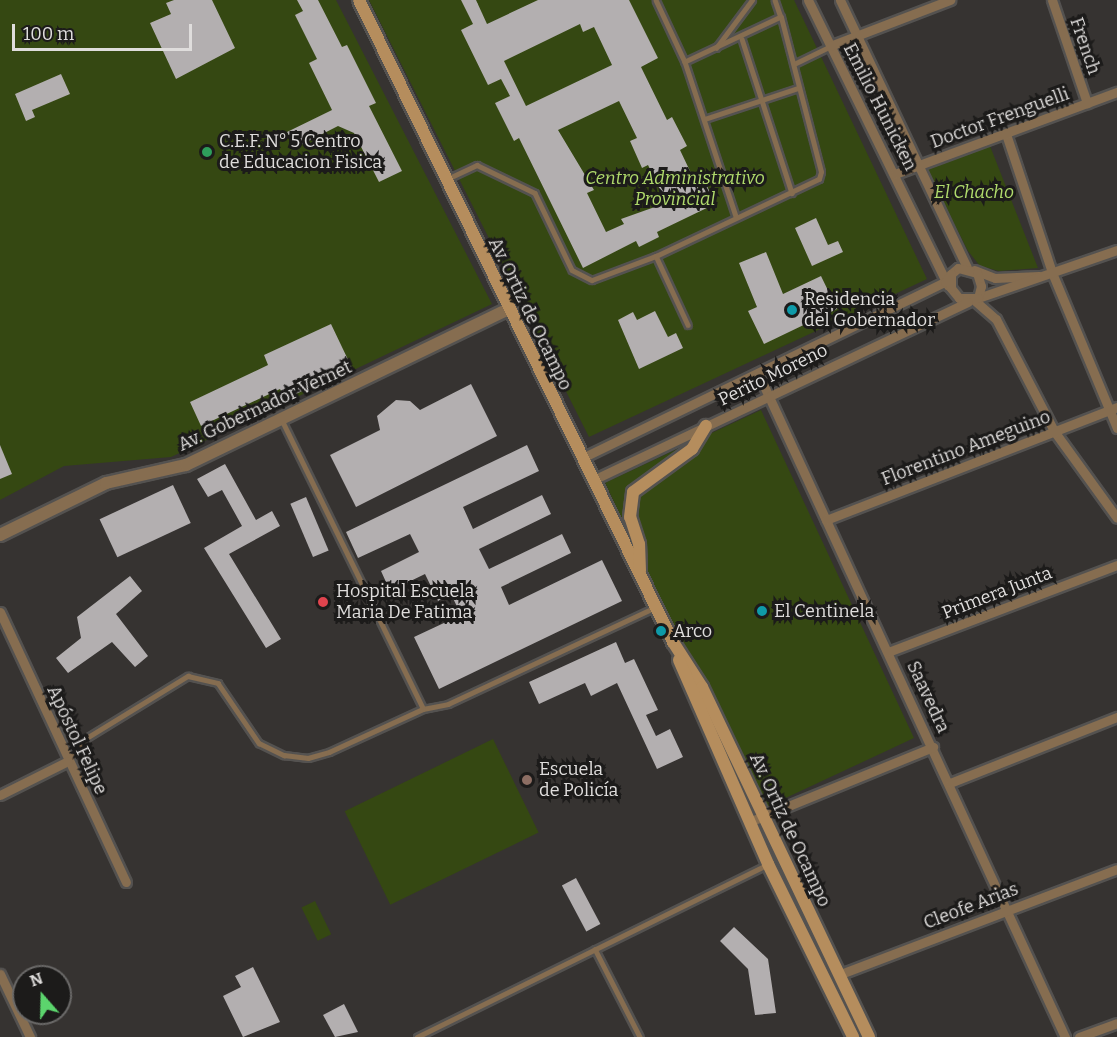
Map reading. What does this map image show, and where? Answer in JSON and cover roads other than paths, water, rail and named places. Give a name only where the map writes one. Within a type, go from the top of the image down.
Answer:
[{"type":"main road","name":"Av. Ortiz de Ocampo","points":[[362,1],[507,310],[673,642],[702,687],[869,1037]]},
{"type":"main road","points":[[640,576],[639,544],[630,517],[633,492],[692,449],[706,426]]},
{"type":"main road","name":"Av. Ortiz de Ocampo","points":[[673,642],[691,696],[848,1035]]},
{"type":"street","name":"Emilio Hunicken","points":[[808,0],[895,174],[945,282],[954,294],[973,300],[996,319],[1054,431],[1117,518]]},
{"type":"street","name":"Emilio Hunicken","points":[[840,0],[970,268],[981,286],[973,300]]},
{"type":"street","points":[[830,46],[950,0]]},
{"type":"street","name":"French","points":[[1052,0],[1087,103]]},
{"type":"street","name":"Doctor Frenguelli","points":[[895,174],[1117,92]]},
{"type":"street","points":[[1006,134],[1053,275],[1114,408],[1117,428]]},
{"type":"street","name":"Perito Moreno","points":[[593,480],[973,300],[1053,275],[1117,250]]},
{"type":"street","points":[[954,294],[951,274],[970,268]]},
{"type":"street","name":"Perito Moreno","points":[[970,268],[995,278],[1053,275]]},
{"type":"street","name":"Perito Moreno","points":[[582,458],[945,282],[951,274]]},
{"type":"street","name":"Av. Gobernador Vernet","points":[[0,535],[106,483],[186,465],[507,310]]},
{"type":"street","name":"Saavedra","points":[[758,373],[950,783],[1065,1037]]},
{"type":"street","name":"Florentino Ameguino","points":[[826,519],[1114,408]]},
{"type":"street","name":"Primera Junta","points":[[888,652],[1117,565]]},
{"type":"street","name":"Apóstol Felipe","points":[[0,612],[126,882]]},
{"type":"street","points":[[950,783],[1117,717]]},
{"type":"street","points":[[749,822],[933,747]]},
{"type":"street","points":[[0,795],[68,761]]},
{"type":"street","name":"Cleofe Arias","points":[[838,975],[1117,869]]},
{"type":"street","points":[[0,974],[27,1036]]},
{"type":"street","points":[[1079,1037],[1117,1023]]},
{"type":"lane","points":[[656,0],[685,62],[736,216]]},
{"type":"lane","points":[[715,49],[752,0]]},
{"type":"lane","points":[[445,180],[477,165],[535,193],[572,270],[582,277],[608,277],[736,216],[815,183],[822,172],[775,0]]},
{"type":"lane","points":[[685,62],[742,39],[781,17]]},
{"type":"lane","points":[[742,39],[792,194]]},
{"type":"lane","points":[[794,64],[830,46]]},
{"type":"lane","points":[[705,119],[761,98],[798,88]]},
{"type":"lane","points":[[656,256],[688,325]]},
{"type":"lane","points":[[281,418],[423,709]]},
{"type":"lane","points":[[68,761],[85,739],[188,676],[218,683],[259,743],[284,755],[308,758],[329,752],[423,709],[448,704],[656,607]]},
{"type":"lane","points":[[417,1037],[768,864]]},
{"type":"lane","points":[[596,949],[640,1037]]},
{"type":"place","name":"C.E.F. N° 5 Centro de Educacion Fisica","points":[[207,152]]},
{"type":"place","name":"Residencia del Gobernador","points":[[792,310]]},
{"type":"place","name":"Hospital Escuela Maria De Fatima","points":[[323,602]]},
{"type":"place","name":"El Centinela","points":[[762,611]]},
{"type":"place","name":"Arco","points":[[661,631]]},
{"type":"place","name":"Escuela de Policía","points":[[527,780]]},
{"type":"park label","name":"Centro Administrativo Provincial","points":[[675,189]]},
{"type":"park label","name":"El Chacho","points":[[974,192]]}]
